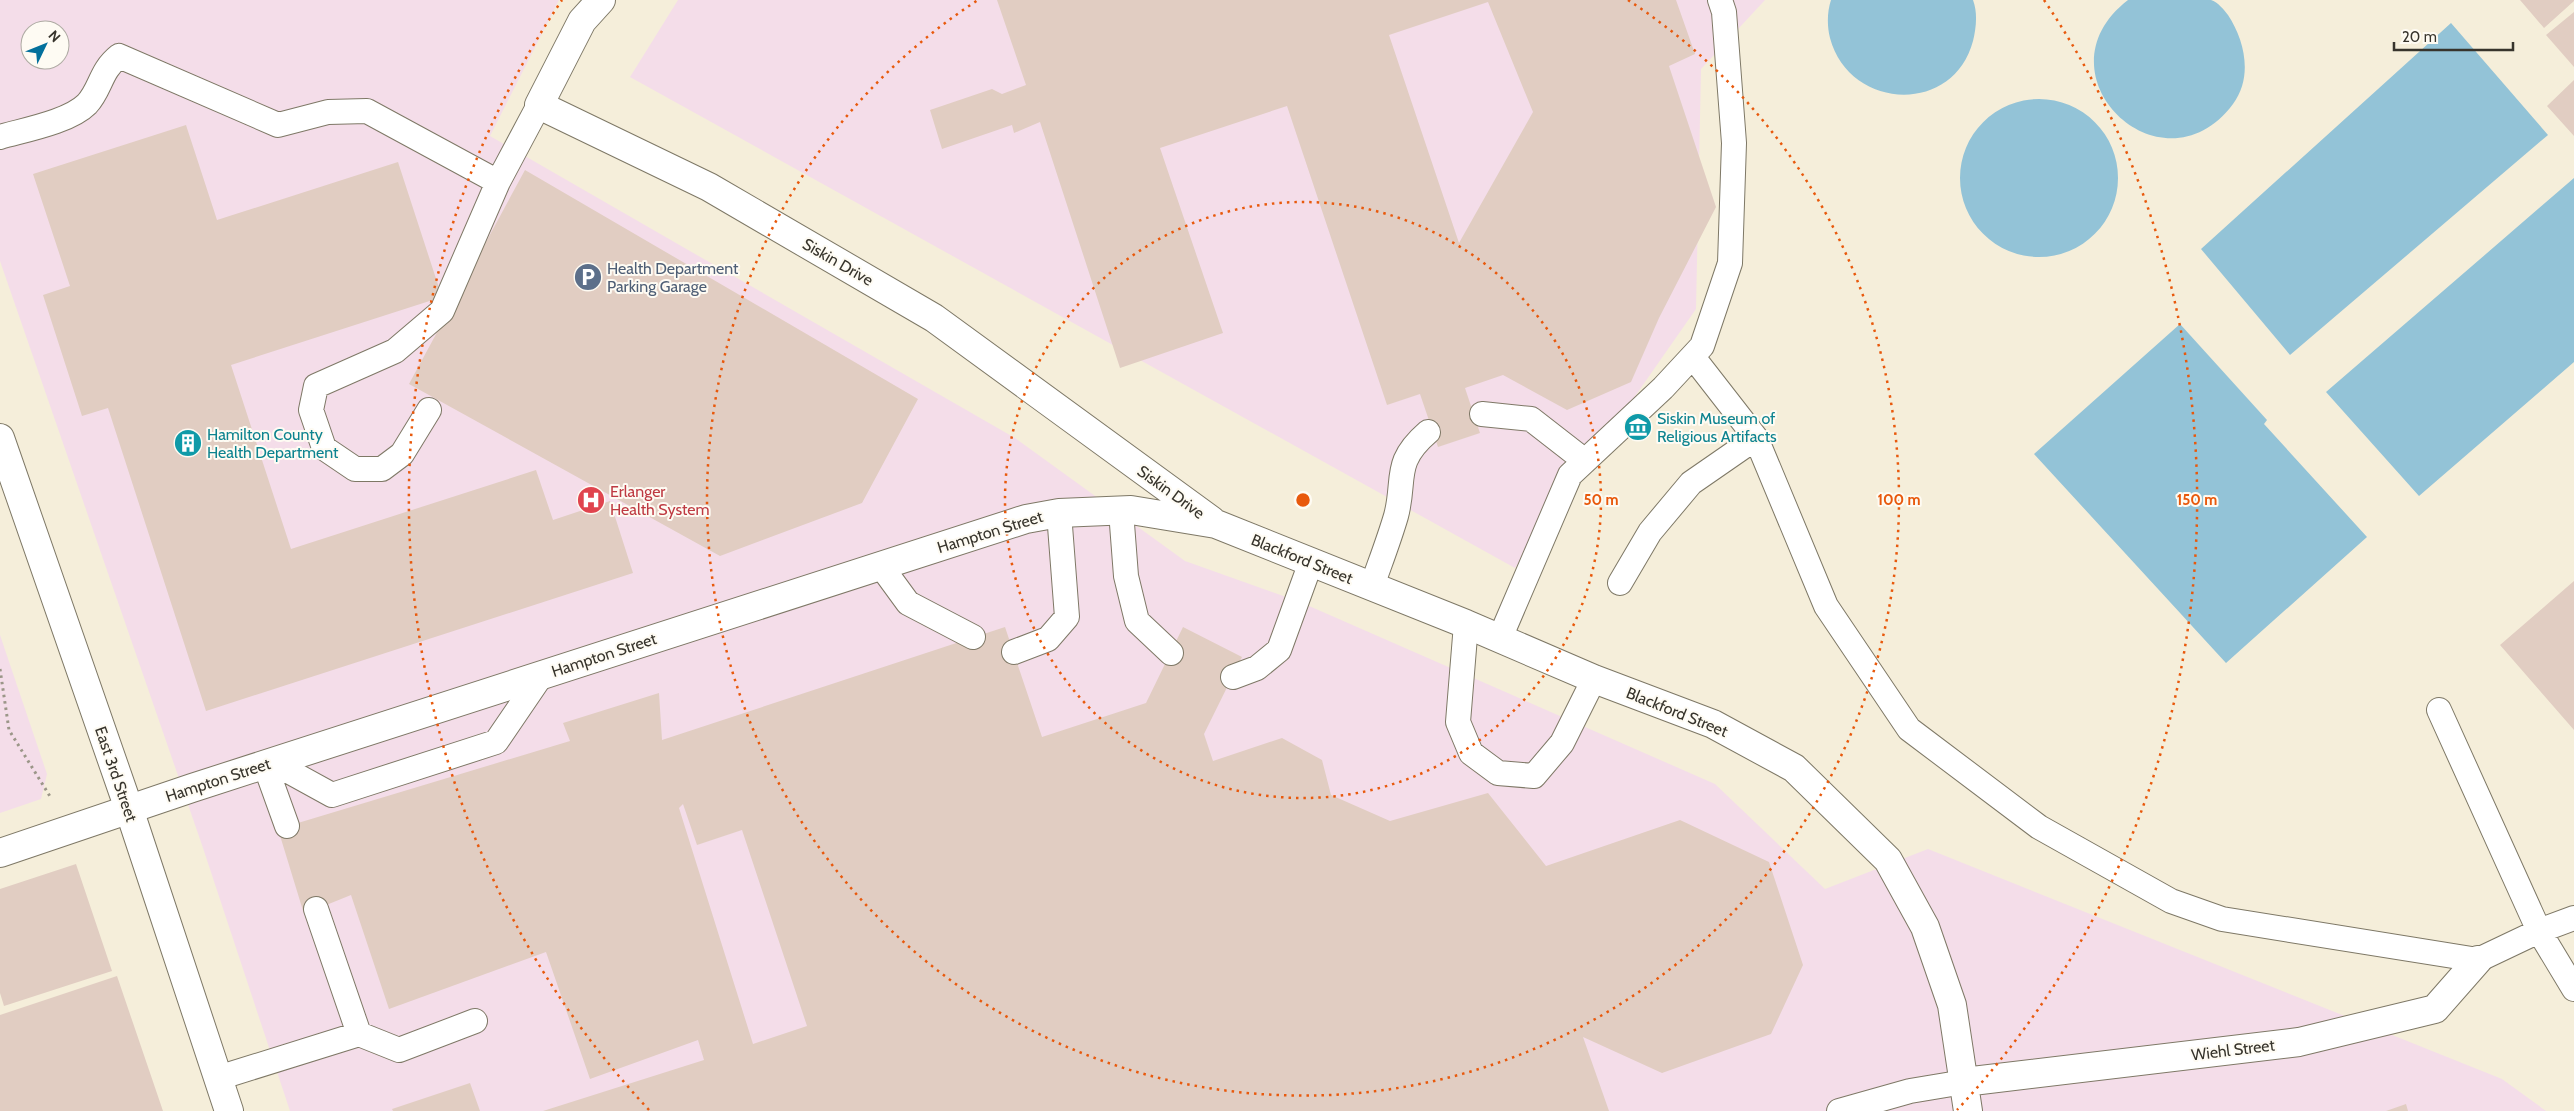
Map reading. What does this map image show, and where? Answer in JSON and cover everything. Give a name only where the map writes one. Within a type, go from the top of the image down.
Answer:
[{"type":"street","points":[[539,105],[582,21],[601,0]]},
{"type":"street","name":"Siskin Drive","points":[[539,105],[709,187],[934,318],[1216,524]]},
{"type":"street","name":"East 3rd Street","points":[[0,438],[128,808],[229,1111]]},
{"type":"street","name":"Hampton Street","points":[[0,853],[128,808],[1026,519],[1059,513],[1131,510],[1216,524]]},
{"type":"street","name":"Blackford Street","points":[[1216,524],[1466,624],[1594,679],[1713,724],[1794,768],[1888,860],[1925,927],[1952,1004],[1968,1111]]},
{"type":"street","name":"Wiehl Street","points":[[1964,1082],[2299,1042],[2435,1009],[2478,960]]},
{"type":"lane","points":[[1500,638],[1570,474],[1664,388],[1702,346],[1730,263],[1734,143],[1724,12],[1720,0]]},
{"type":"lane","points":[[0,137],[74,114],[88,103],[108,65],[119,56],[278,125],[328,112],[367,111],[498,182]]},
{"type":"lane","points":[[429,410],[402,454],[382,469],[355,469],[324,448],[311,410],[316,386],[395,351],[442,311],[498,182],[539,105]]},
{"type":"lane","points":[[1693,357],[1756,438],[1826,606],[1909,729],[2039,827],[2171,901],[2222,919],[2478,960],[2539,931],[2574,918]]},
{"type":"lane","points":[[1482,414],[1531,418],[1585,461]]},
{"type":"lane","points":[[1372,586],[1396,515],[1401,470],[1415,444],[1428,432]]},
{"type":"lane","points":[[1620,583],[1650,532],[1691,483],[1756,438]]},
{"type":"lane","points":[[1121,511],[1126,576],[1137,621],[1171,653]]},
{"type":"lane","points":[[1014,652],[1048,639],[1067,617],[1059,513]]},
{"type":"lane","points":[[1233,677],[1257,668],[1279,650],[1311,562]]},
{"type":"lane","points":[[881,566],[908,603],[973,637]]},
{"type":"lane","points":[[1466,624],[1458,722],[1471,753],[1498,773],[1534,776],[1562,743],[1594,679]]},
{"type":"lane","points":[[269,763],[332,795],[496,742],[541,676]]},
{"type":"lane","points":[[2439,710],[2539,931],[2574,990]]},
{"type":"lane","points":[[269,763],[287,826]]},
{"type":"lane","points":[[316,909],[359,1034]]},
{"type":"lane","points":[[218,1078],[359,1034],[399,1050],[474,1020]]},
{"type":"lane","points":[[1839,1111],[1910,1090],[1964,1082]]},
{"type":"path","points":[[0,669],[9,730],[42,787],[53,801]]},
{"type":"shaded area","name":"Erlanger Health System","points":[[0,0],[559,0],[490,136],[1015,438],[1185,561],[1300,602],[1715,784],[1825,889],[1928,849],[2502,1079],[2546,1111],[290,1111],[202,845],[0,261]]},
{"type":"shaded area","points":[[678,0],[1765,0],[1701,69],[1696,309],[1515,568],[630,77]]},
{"type":"shaded area","points":[[0,635],[47,774],[41,799],[0,813]]},
{"type":"water","points":[[1831,0],[1973,0],[1976,10],[1976,21],[1973,41],[1962,65],[1945,82],[1924,92],[1901,95],[1878,90],[1858,79],[1841,62],[1829,33],[1828,14]]},
{"type":"water","points":[[2128,0],[2211,0],[2218,4],[2234,25],[2239,36],[2244,59],[2245,71],[2243,82],[2233,104],[2204,130],[2173,138],[2143,132],[2118,115],[2100,90],[2094,61],[2102,30]]},
{"type":"water","points":[[2451,23],[2548,135],[2290,355],[2201,249]]},
{"type":"water","points":[[2039,99],[2069,105],[2095,122],[2112,148],[2118,178],[2112,208],[2095,234],[2069,251],[2039,257],[2009,251],[1983,234],[1966,208],[1960,178],[1966,148],[1983,122],[2009,105]]},
{"type":"water","points":[[2574,178],[2574,362],[2419,496],[2326,392]]},
{"type":"water","points":[[2180,324],[2267,420],[2264,424],[2367,537],[2226,663],[2034,454]]},
{"type":"building","points":[[997,0],[1676,0],[1695,54],[1669,66],[1716,207],[1659,318],[1631,382],[1567,410],[1503,375],[1465,388],[1480,433],[1438,447],[1420,394],[1387,405],[1287,106],[1160,148],[1223,333],[1120,368],[1040,122],[1014,133],[1012,125],[942,149],[930,110],[992,89],[1002,94],[1026,85]],"holes":[[[1488,2],[1533,112],[1459,243],[1389,35]]]},
{"type":"building","points":[[2520,0],[2574,0],[2574,1],[2544,28]]},
{"type":"building","points":[[2574,12],[2574,67],[2546,35]]},
{"type":"building","points":[[2574,80],[2574,136],[2547,106]]},
{"type":"building","name":"Hamilton County Health Department","points":[[186,125],[217,220],[398,162],[442,297],[231,365],[291,549],[536,470],[553,520],[610,501],[633,573],[206,711],[108,408],[82,416],[43,295],[70,286],[33,174]]},
{"type":"building","name":"Health Department Parking Garage","points":[[525,170],[918,399],[862,503],[720,556],[409,384]]},
{"type":"building","points":[[2574,581],[2574,730],[2500,645]]},
{"type":"building","points":[[1005,627],[1042,737],[1146,703],[1183,627],[1242,657],[1204,734],[1213,761],[1282,738],[1322,760],[1331,795],[1390,821],[1488,793],[1546,866],[1680,820],[1769,862],[1803,965],[1771,1034],[1662,1073],[1583,1037],[1609,1111],[543,1111],[704,1060],[698,1040],[590,1079],[546,952],[389,1009],[351,895],[304,914],[278,829],[570,741],[563,723],[659,693],[662,740]],"holes":[[[683,804],[697,845],[742,830],[807,1026],[753,1044],[679,808]]]},
{"type":"building","points":[[76,864],[112,971],[4,1006],[0,993],[0,889]]},
{"type":"building","points":[[117,976],[163,1111],[0,1111],[0,1015]]},
{"type":"building","points":[[470,1083],[480,1111],[393,1111],[392,1109]]},
{"type":"building","points":[[2406,1104],[2408,1111],[2386,1111]]},
{"type":"place","name":"Health Department Parking Garage","points":[[588,277]]},
{"type":"place","name":"Siskin Museum of Religious Artifacts","points":[[1638,427]]},
{"type":"place","name":"Hamilton County Health Department","points":[[188,443]]},
{"type":"place","name":"Erlanger Health System","points":[[591,500]]}]
